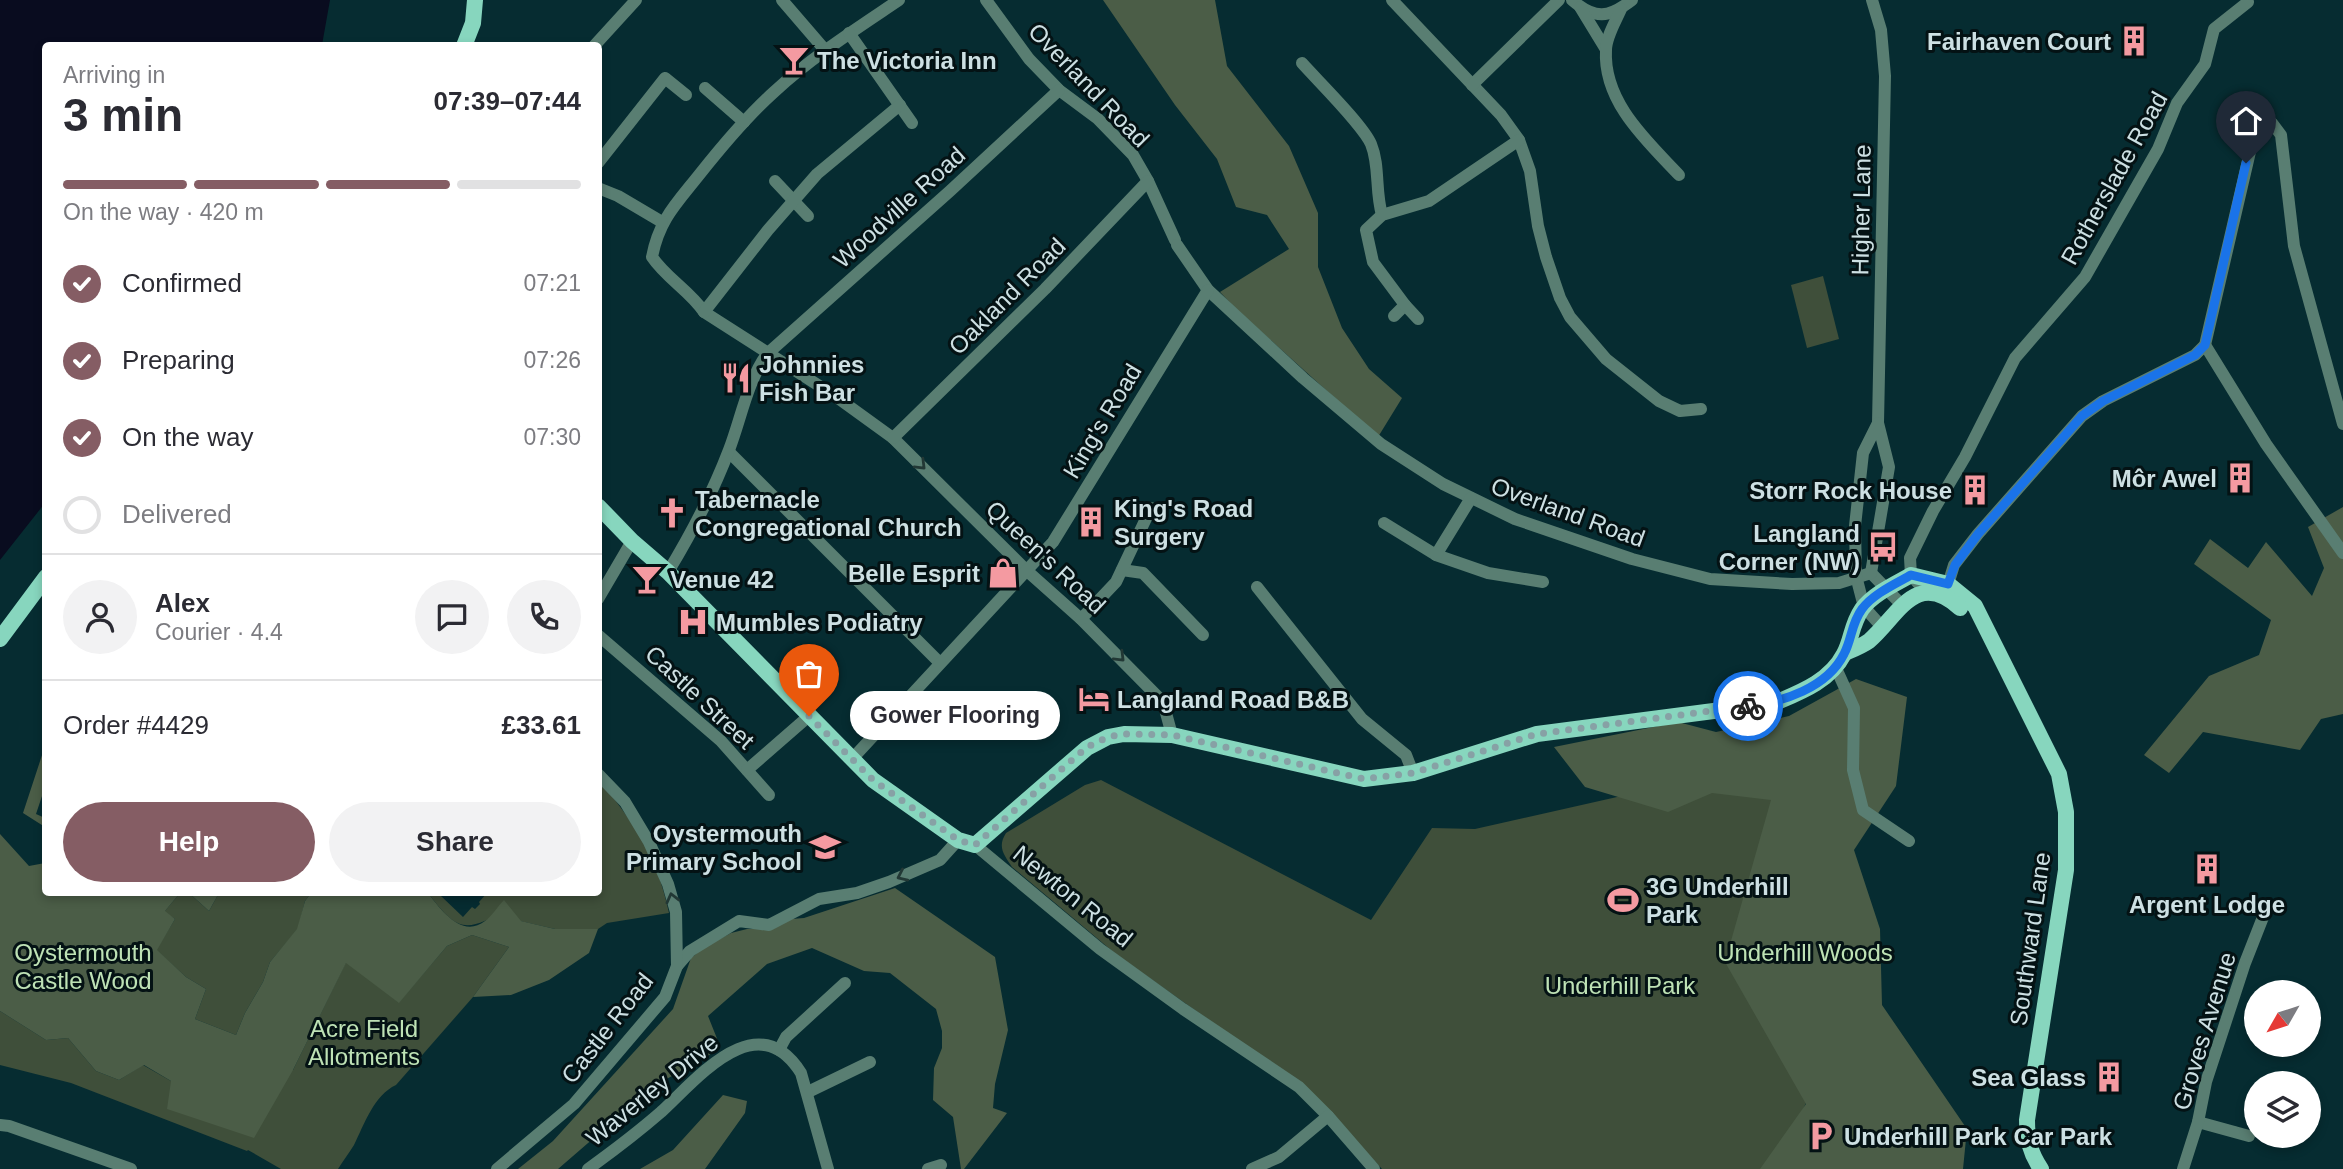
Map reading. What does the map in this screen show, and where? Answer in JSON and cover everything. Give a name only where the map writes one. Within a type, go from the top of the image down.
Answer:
[{"type":"main road","points":[[466,42],[473,23],[475,0]]},
{"type":"main road","name":"Newton Road","points":[[602,510],[668,572],[873,780],[958,840],[975,845]]},
{"type":"main road","points":[[1840,660],[1851,628],[1864,607],[1885,590],[1911,575],[1947,590]]},
{"type":"main road","points":[[0,639],[42,582]]},
{"type":"main road","points":[[975,845],[1087,747],[1108,737],[1124,734],[1172,735],[1364,779],[1413,773],[1537,734],[1775,703],[1809,688],[1840,660],[1867,642],[1901,604],[1912,597],[1947,590]]},
{"type":"main road","name":"Southward Lane","points":[[1947,590],[1992,643],[2059,774],[2067,813],[2066,870],[2027,1120],[2027,1139],[2032,1156],[2041,1169]]},
{"type":"street","points":[[598,42],[636,0]]},
{"type":"street","points":[[782,0],[825,50]]},
{"type":"street","points":[[602,190],[662,222],[721,147],[774,92],[825,50],[899,0]]},
{"type":"street","name":"Overland Road","points":[[986,0],[1029,59],[1059,90],[1098,119],[1133,155],[1176,242],[1209,290],[1293,369],[1381,444],[1418,470],[1515,519],[1632,559],[1710,579],[1792,584],[1839,583],[1871,573]]},
{"type":"street","points":[[1392,0],[1512,128],[1519,140],[1530,171],[1538,226],[1546,257],[1560,298],[1570,317],[1606,359],[1659,401],[1680,411],[1701,410]]},
{"type":"street","points":[[1472,85],[1559,0]]},
{"type":"street","points":[[1575,3],[1590,13],[1606,15],[1621,9],[1632,0]]},
{"type":"street","name":"Higher Lane","points":[[1871,573],[1889,467],[1878,423],[1885,76],[1881,30],[1872,0]]},
{"type":"street","name":"Rotherslade Road","points":[[1911,575],[1910,558],[2015,358],[2085,276],[2158,149],[2177,103],[2205,64],[2214,29],[2248,2]]},
{"type":"street","points":[[1575,3],[1605,48],[1610,83],[1623,111],[1679,176]]},
{"type":"street","points":[[1605,48],[1621,9]]},
{"type":"street","points":[[849,33],[912,124]]},
{"type":"street","points":[[1302,63],[1370,142],[1377,170],[1376,187],[1382,215]]},
{"type":"street","points":[[602,158],[665,78],[686,95]]},
{"type":"street","points":[[705,88],[744,122]]},
{"type":"street","name":"Woodville Road","points":[[766,354],[1059,90]]},
{"type":"street","points":[[704,312],[793,200],[843,151],[900,105]]},
{"type":"street","points":[[1947,590],[1955,565],[1978,534],[2082,416],[2103,401],[2195,355],[2205,345],[2253,139],[2261,126],[2272,123],[2281,135],[2294,246],[2343,424]]},
{"type":"street","points":[[1418,319],[1373,262],[1366,230],[1382,215],[1429,201],[1519,140]]},
{"type":"street","points":[[775,181],[808,216]]},
{"type":"street","name":"Oakland Road","points":[[893,438],[1045,289],[1148,181]]},
{"type":"street","name":"Queen's Road","points":[[662,222],[652,257],[658,266],[699,304],[704,312],[835,396],[893,438],[1163,702],[1172,735]]},
{"type":"street","name":"King's Road","points":[[852,759],[1053,542],[1209,290]]},
{"type":"street","points":[[1394,316],[1405,305]]},
{"type":"street","points":[[2205,345],[2266,444],[2343,554]]},
{"type":"street","points":[[668,572],[701,512],[729,452],[756,369],[766,354]]},
{"type":"street","name":"Higher Lane","points":[[1878,423],[1863,453],[1855,526],[1856,576],[1864,607],[1882,627]]},
{"type":"street","points":[[729,452],[940,663]]},
{"type":"street","points":[[1436,555],[1471,498]]},
{"type":"street","points":[[1081,619],[1116,582],[1125,558],[1151,508]]},
{"type":"street","points":[[1384,523],[1436,555],[1488,573],[1543,582]]},
{"type":"street","points":[[602,592],[632,541]]},
{"type":"street","points":[[1122,570],[1143,573],[1203,635]]},
{"type":"street","points":[[1871,573],[1901,604]]},
{"type":"street","points":[[1911,575],[1927,594]]},
{"type":"street","points":[[1257,587],[1362,719],[1406,755],[1413,773]]},
{"type":"street","name":"Castle Street","points":[[602,638],[721,741],[769,795]]},
{"type":"street","points":[[1840,660],[1854,708],[1853,769],[1863,810],[1909,841]]},
{"type":"street","points":[[747,770],[809,716]]},
{"type":"street","name":"Castle Road","points":[[497,1169],[574,1104],[665,997],[677,966],[676,912],[668,884],[625,802],[602,778]]},
{"type":"street","points":[[677,966],[690,951],[739,921],[769,925],[819,899],[857,893],[889,882],[940,860],[958,840]]},
{"type":"street","name":"Newton Road","points":[[975,845],[1100,949],[1299,1087],[1374,1169]]},
{"type":"street","name":"Groves Avenue","points":[[2183,1169],[2198,1122],[2206,1082],[2245,963],[2267,907]]},
{"type":"street","points":[[828,1169],[801,1073],[793,1060],[779,1051],[786,1037],[845,983]]},
{"type":"street","name":"Waverley Drive","points":[[588,1169],[659,1114],[712,1064],[732,1050],[754,1045],[779,1051]]},
{"type":"street","points":[[808,1092],[870,1062]]},
{"type":"street","points":[[1252,1169],[1279,1157],[1328,1116]]},
{"type":"street","points":[[2198,1122],[2244,1135]]},
{"type":"street","points":[[0,1125],[131,1169]]},
{"type":"green space","points":[[1103,0],[1215,0],[1227,66],[1289,146],[1318,213],[1318,267],[1342,328],[1369,369],[1402,398],[1378,437],[1220,292],[1289,249],[1267,215],[1236,207],[1217,159],[1175,105]]},
{"type":"green space","points":[[1823,276],[1839,339],[1807,348],[1791,285]]},
{"type":"green space","points":[[2343,507],[2343,714],[2321,719],[2300,750],[2203,732],[2169,773],[2144,755],[2209,676],[2259,655],[2271,620],[2194,564],[2210,539],[2248,568],[2266,542],[2312,596],[2324,568],[2308,527]]},
{"type":"green space","name":"Underhill Woods","points":[[1856,679],[1907,697],[1896,786],[1854,850],[1880,929],[1882,1005],[1967,1129],[1963,1169],[1760,1169],[1806,1104],[1725,962],[1771,800],[1712,793],[1668,812],[1585,787],[1554,747],[1678,722],[1716,732],[1789,716]]},
{"type":"green space","points":[[42,755],[42,796],[36,814],[42,817],[42,825],[23,813]]},
{"type":"green space","name":"Underhill Park","points":[[1101,780],[1371,920],[1432,828],[1475,829],[1679,783],[1808,796],[1806,1103],[1775,1169],[1382,1169],[1329,1112],[1257,1054],[1117,955],[1012,867],[1002,847],[1006,833],[1085,785]]},
{"type":"green space","points":[[602,784],[634,826],[651,857],[669,913],[607,923],[598,929],[555,929],[520,921],[509,908],[482,922],[464,925],[447,916],[430,896],[441,896],[463,917],[472,907],[475,909],[484,896],[602,896]]},
{"type":"green space","name":"Oystermouth Castle Wood","points":[[0,834],[29,866],[42,864],[42,896],[178,896],[165,911],[175,919],[157,950],[186,977],[206,989],[195,1019],[236,1035],[270,962],[297,929],[309,896],[430,896],[453,920],[468,927],[485,921],[504,900],[521,921],[555,929],[598,929],[589,953],[549,980],[511,995],[473,997],[509,947],[472,935],[447,946],[399,1003],[346,963],[293,1070],[254,1138],[167,1109],[171,1081],[144,1065],[119,1080],[96,1071],[68,1038],[46,1040],[0,1011]]},
{"type":"green space","points":[[895,888],[995,957],[1008,1030],[995,1084],[993,1108],[1007,1113],[964,1169],[961,1169],[953,1117],[933,1100],[934,1068],[942,1048],[942,1031],[936,1009],[890,973],[864,971],[812,948],[767,964],[708,1016],[720,1046],[708,1056],[654,1086],[558,1169],[518,1169],[553,1141],[673,1009],[691,958],[703,948],[731,933],[747,929],[770,929],[791,919],[804,918]]},
{"type":"green space","points":[[177,896],[192,896],[209,911],[217,896],[309,896],[298,929],[270,962],[236,1035],[195,1019],[206,989],[186,977],[156,950],[175,919],[164,912]]},
{"type":"green space","name":"Oystermouth Castle Wood","points":[[192,896],[217,896],[209,911]]},
{"type":"green space","name":"Acre Field Allotments","points":[[472,935],[509,947],[473,997],[396,1085],[376,1103],[338,1169],[281,1169],[248,1150],[71,1083],[0,1065],[0,1011],[46,1040],[68,1038],[96,1071],[119,1080],[143,1065],[171,1081],[293,1070],[346,962],[399,1002],[447,946]]},
{"type":"green space","points":[[723,1095],[747,1101],[745,1113],[705,1169],[640,1169],[673,1150]]},
{"type":"water","points":[[0,0],[330,0],[323,42],[42,42],[42,507],[0,560]]},
{"type":"way so far","points":[[809,716],[873,780],[958,840],[975,845],[1087,747],[1108,737],[1124,734],[1172,735],[1364,779],[1413,773],[1537,734],[1748,706]]},
{"type":"place","name":"Fairhaven Court","points":[[2134,41]]},
{"type":"place","name":"The Victoria Inn","points":[[794,60]]},
{"type":"place","name":"Johnnies Fish Bar","points":[[736,378]]},
{"type":"place","name":"Môr Awel","points":[[2240,478]]},
{"type":"place","name":"Storr Rock House","points":[[1975,490]]},
{"type":"place","name":"Tabernacle Congregational Church","points":[[672,513]]},
{"type":"place","name":"King's Road Surgery","points":[[1091,522]]},
{"type":"place","name":"Langland Corner (NW)","points":[[1883,547]]},
{"type":"place","name":"Belle Esprit","points":[[1003,573]]},
{"type":"place","name":"Venue 42","points":[[647,579]]},
{"type":"place","name":"Mumbles Podiatry","points":[[693,622]]},
{"type":"place","name":"Langland Road B&B","points":[[1094,699]]},
{"type":"place","name":"Gower Flooring","points":[[809,716]]},
{"type":"place","name":"Oystermouth Primary School","points":[[825,847]]},
{"type":"place","name":"Argent Lodge","points":[[2207,869]]},
{"type":"place","name":"3G Underhill Park","points":[[1623,900]]},
{"type":"place","name":"Sea Glass","points":[[2109,1077]]},
{"type":"place","name":"Underhill Park Car Park","points":[[1821,1136]]},
{"type":"route","points":[[1748,706],[1775,703],[1809,688],[1830,672],[1844,653],[1851,628],[1864,607],[1885,590],[1911,575],[1948,584],[1955,565],[1978,534],[2082,416],[2103,401],[2195,355],[2205,345],[2246,163]]}]
